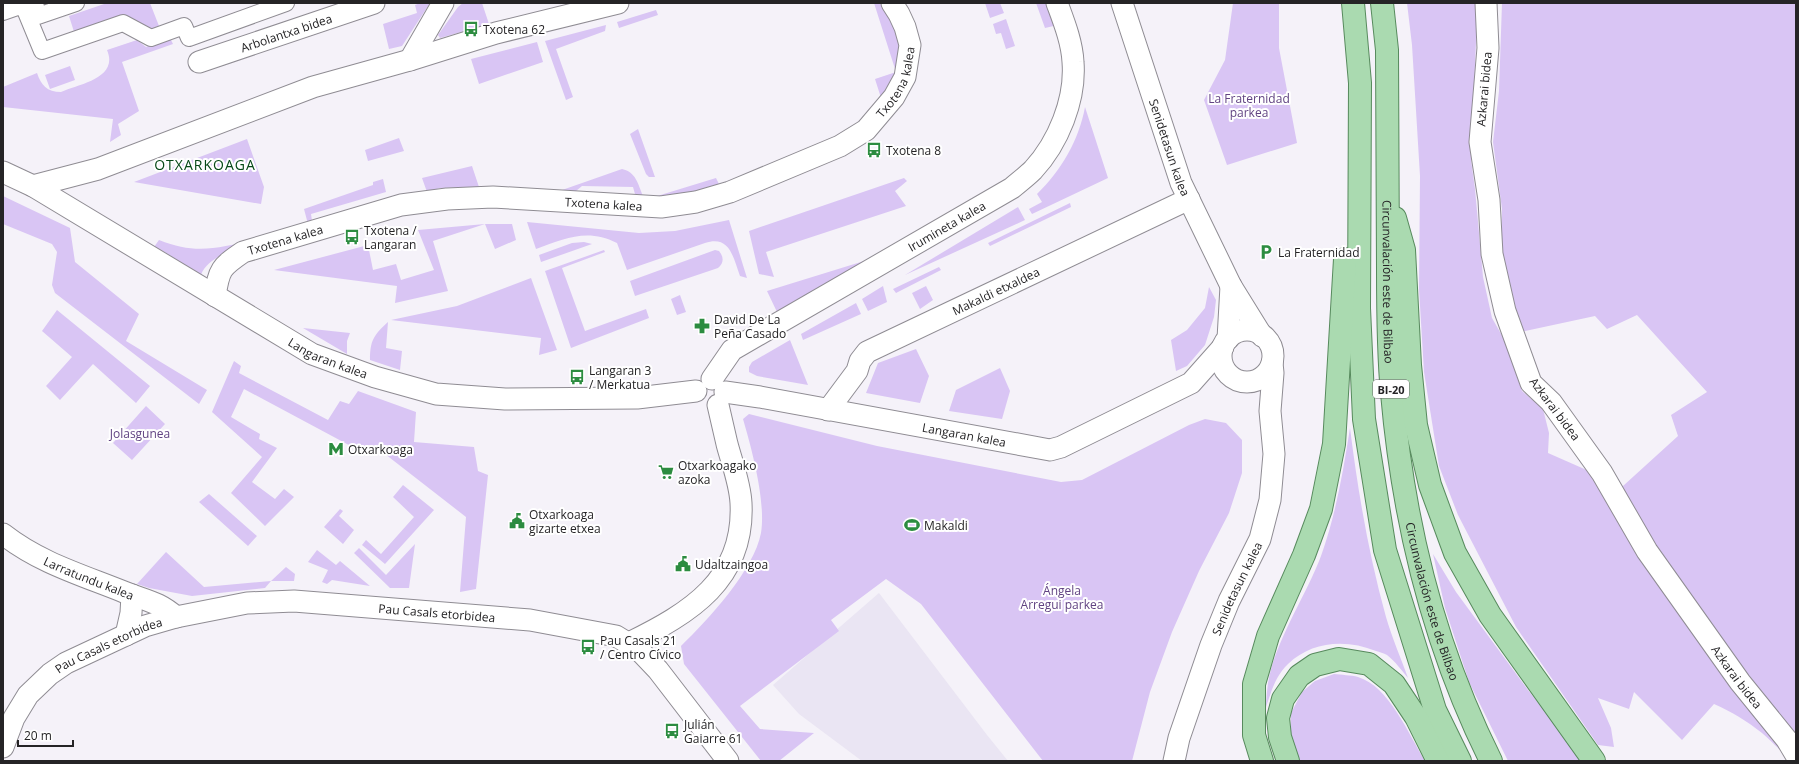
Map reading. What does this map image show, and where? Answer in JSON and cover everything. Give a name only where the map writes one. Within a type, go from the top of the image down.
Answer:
[{"type":"main road","name":"BI-20","points":[[1353,3],[1360,83],[1359,308],[1364,419],[1385,550],[1436,710],[1460,761]]},
{"type":"main road","name":"Circunvalación este de Bilbao","points":[[1382,3],[1387,50],[1389,354],[1396,437],[1403,486],[1413,537],[1435,621],[1462,694],[1491,761]]},
{"type":"main road","points":[[1262,761],[1254,735],[1254,684],[1268,636],[1304,555],[1321,510],[1334,444],[1353,117],[1355,30]]},
{"type":"main road","points":[[1387,193],[1404,250],[1410,373],[1416,425],[1430,485],[1455,553],[1490,614],[1594,761]]},
{"type":"main road","points":[[1288,761],[1280,738],[1278,718],[1283,699],[1299,676],[1315,665],[1338,659],[1369,664],[1394,684],[1416,717],[1438,761]]},
{"type":"street","points":[[35,3],[38,16],[76,3]]},
{"type":"street","points":[[3,12],[24,5],[42,51],[123,23],[150,38],[184,26],[189,38],[286,3]]},
{"type":"street","name":"Arbolantxa bidea","points":[[199,62],[374,3]]},
{"type":"street","points":[[410,60],[443,3]]},
{"type":"street","points":[[33,186],[98,169],[313,87],[410,60],[496,33],[618,3]]},
{"type":"street","name":"Txotena kalea","points":[[215,296],[218,277],[225,264],[242,252],[401,204],[447,199],[493,197],[660,207],[696,202],[730,192],[835,148],[866,130],[894,97],[905,77],[910,45],[905,27],[892,3]]},
{"type":"street","name":"Irumineta kalea","points":[[713,392],[732,350],[1012,188],[1033,170],[1045,155],[1056,136],[1066,114],[1072,89],[1073,62],[1066,31],[1057,3]]},
{"type":"street","name":"Senidetasun kalea","points":[[1122,3],[1181,183],[1231,286],[1262,336]]},
{"type":"street","name":"Azkarai bidea","points":[[1486,3],[1488,48],[1480,142],[1489,200],[1492,254],[1505,311],[1532,383],[1551,402],[1592,460],[1647,551],[1740,682],[1787,740],[1796,755]]},
{"type":"street","name":"Langaran kalea","points":[[3,172],[33,186],[312,354],[375,377],[436,394],[505,399],[544,399],[637,398],[713,392],[828,410],[1050,450],[1061,447],[1191,383],[1225,343]]},
{"type":"street","name":"Makaldi etxaldea","points":[[828,410],[857,371],[860,361],[867,352],[1189,199]]},
{"type":"street","name":"Senidetasun kalea","points":[[1225,343],[1231,286]]},
{"type":"street","points":[[1239,380],[1258,380],[1269,370],[1272,363],[1271,348],[1262,336],[1254,331],[1236,333],[1225,343],[1221,356],[1223,366],[1227,373],[1239,380],[1270,411]]},
{"type":"street","name":"Senidetasun kalea","points":[[1174,761],[1179,738],[1211,645],[1229,601],[1260,539],[1270,500],[1274,454],[1270,411],[1273,373],[1272,363]]},
{"type":"street","name":"Langaran kalea","points":[[1191,383],[1227,382],[1239,380]]},
{"type":"street","points":[[629,643],[680,616],[705,596],[728,567],[739,537],[741,503],[735,470],[713,392]]},
{"type":"street","name":"Larratundu kalea","points":[[3,534],[40,559],[67,572],[147,599],[165,607],[176,617]]},
{"type":"street","points":[[126,635],[131,612],[132,595]]},
{"type":"street","name":"Pau Casals etorbidea","points":[[3,747],[14,718],[28,695],[50,674],[66,663],[145,626],[176,617],[247,603],[294,601],[530,620],[616,636],[639,650],[658,670],[728,761]]},
{"type":"shaded area","points":[[879,593],[1008,761],[862,761],[799,714],[773,685]]},
{"type":"green space","points":[[107,3],[150,3],[159,26],[148,30],[75,35],[69,16]]},
{"type":"green space","points":[[420,3],[430,3],[402,46],[389,49],[383,24],[417,13],[415,5]]},
{"type":"green space","points":[[463,3],[482,3],[489,24],[440,38],[438,35],[458,7]]},
{"type":"green space","points":[[874,3],[879,3],[889,12],[899,28],[900,71],[882,101],[875,79],[896,72]]},
{"type":"green space","points":[[985,3],[1000,3],[1004,13],[990,18]]},
{"type":"green space","points":[[1036,3],[1050,3],[1058,25],[1045,28]]},
{"type":"green space","name":"La Fraternidad parkea","points":[[1233,3],[1279,3],[1279,48],[1297,143],[1227,165],[1204,100],[1225,60]]},
{"type":"green space","points":[[1407,3],[1476,3],[1477,18],[1471,160],[1483,277],[1492,318],[1504,339],[1522,391],[1543,409],[1549,433],[1548,453],[1623,486],[1678,436],[1671,415],[1707,392],[1637,315],[1607,329],[1595,316],[1520,332],[1501,257],[1502,209],[1493,142],[1499,91],[1502,3],[1796,3],[1796,761],[1782,752],[1751,725],[1714,704],[1682,740],[1634,692],[1629,709],[1598,698],[1611,728],[1614,747],[1598,745],[1516,627],[1458,515],[1439,466],[1424,372],[1419,289],[1420,176],[1412,45]]},
{"type":"green space","points":[[656,10],[658,15],[619,28],[617,22]]},
{"type":"green space","points":[[1006,19],[1015,46],[1006,49],[1001,33],[996,34],[993,24]]},
{"type":"green space","points":[[606,25],[605,31],[556,49],[573,97],[566,100],[545,41]]},
{"type":"green space","points":[[169,36],[173,44],[122,62],[139,111],[118,124],[121,135],[110,142],[113,119],[3,107],[3,87],[37,73],[40,81],[45,87],[52,91],[61,92],[87,83],[103,73],[108,67],[109,60],[107,50],[137,40],[146,47]]},
{"type":"green space","points":[[537,42],[543,62],[479,84],[471,59]]},
{"type":"green space","points":[[70,66],[75,80],[50,89],[45,75]]},
{"type":"green space","points":[[1085,107],[1108,178],[1032,214],[1029,209],[1042,202],[1037,194],[1054,175],[1074,143]]},
{"type":"green space","points":[[638,129],[655,177],[649,177],[646,174],[630,134]]},
{"type":"green space","points":[[399,138],[404,151],[368,161],[365,150]]},
{"type":"green space","points":[[247,139],[264,187],[261,204],[134,182]]},
{"type":"green space","points":[[472,166],[479,187],[440,188],[427,192],[422,178]]},
{"type":"green space","points":[[622,169],[633,176],[638,183],[643,196],[654,197],[716,178],[722,190],[637,201],[633,187],[582,186],[570,196],[545,196]]},
{"type":"green space","points":[[904,178],[907,181],[895,191],[906,206],[766,252],[774,277],[759,274],[749,231]]},
{"type":"green space","points":[[383,179],[386,192],[311,214],[313,228],[309,228],[304,209],[373,185],[373,182]]},
{"type":"green space","points":[[3,196],[70,228],[75,262],[139,314],[126,341],[207,390],[199,404],[55,293],[52,285],[57,252],[52,244],[3,224]]},
{"type":"green space","points":[[1070,203],[1071,207],[990,246],[988,243]]},
{"type":"green space","points":[[1018,207],[1025,220],[905,275]]},
{"type":"green space","points":[[729,220],[747,278],[740,276],[729,249],[720,242],[713,241],[705,243],[627,270],[617,243],[606,238],[586,235],[576,236],[536,249],[527,222],[639,233],[675,231]]},
{"type":"green space","points":[[485,224],[512,224],[516,240],[495,249]]},
{"type":"green space","points":[[485,224],[433,241],[448,291],[395,303],[397,286],[274,270],[368,245],[373,270],[396,264],[401,280],[434,270],[418,230]]},
{"type":"green space","points":[[159,240],[172,245],[196,249],[207,249],[255,240],[224,253],[210,263],[201,275],[154,247]]},
{"type":"green space","points":[[584,242],[592,244],[541,262],[539,255],[572,243]]},
{"type":"green space","points":[[604,250],[605,252],[562,268],[585,331],[646,309],[649,318],[571,348],[545,271]]},
{"type":"green space","points":[[715,250],[719,251],[722,255],[722,262],[718,268],[635,296],[630,281]]},
{"type":"green space","points":[[877,257],[777,312],[767,291]]},
{"type":"green space","points":[[939,267],[941,270],[896,293],[893,289]]},
{"type":"green space","points":[[531,278],[557,350],[539,355],[541,338],[391,320],[457,306]]},
{"type":"green space","points":[[883,286],[887,302],[868,311],[862,299]]},
{"type":"green space","points":[[926,286],[933,300],[920,309],[912,293]]},
{"type":"green space","points":[[1209,287],[1216,300],[1214,317],[1205,345],[1187,366],[1176,371],[1171,340],[1187,330],[1205,308]]},
{"type":"green space","points":[[680,295],[686,312],[677,315],[671,299]]},
{"type":"green space","points":[[856,303],[861,314],[803,340],[801,334]]},
{"type":"green space","points":[[57,310],[150,386],[136,403],[93,364],[60,400],[46,386],[72,357],[42,331]]},
{"type":"green space","points":[[388,322],[386,348],[402,351],[400,370],[370,360],[371,347],[374,338]]},
{"type":"green space","points":[[303,328],[350,333],[347,341],[347,354]]},
{"type":"green space","points":[[790,340],[808,385],[757,376],[749,372],[749,367],[752,362]]},
{"type":"green space","points":[[916,349],[929,376],[920,403],[866,393],[878,363]]},
{"type":"green space","points":[[234,361],[241,366],[239,373],[328,420],[340,401],[349,404],[358,391],[416,412],[414,442],[474,447],[478,471],[488,475],[476,589],[460,592],[466,517],[376,447],[370,445],[360,451],[244,389],[231,417],[260,434],[259,439],[277,448],[252,482],[275,499],[284,489],[294,497],[265,526],[231,493],[262,457],[212,412]]},
{"type":"green space","points":[[1000,368],[1010,391],[1002,419],[949,411],[956,390]]},
{"type":"green space","name":"Jolasgunea","points":[[146,406],[165,424],[132,460],[113,443]]},
{"type":"green space","name":"Ángela Arregui parkea","points":[[749,414],[877,446],[1061,482],[1082,480],[1189,425],[1205,419],[1226,423],[1242,440],[1242,473],[1229,513],[1199,571],[1172,632],[1150,692],[1132,761],[1043,761],[921,604],[886,579],[831,620],[839,631],[740,706],[760,729],[814,733],[779,761],[761,761],[684,664],[681,646],[704,623],[728,594],[740,578],[757,547],[761,533],[762,506],[754,460],[743,419]]},
{"type":"green space","points":[[1350,428],[1360,500],[1374,571],[1388,625],[1408,678],[1393,660],[1383,653],[1365,647],[1330,644],[1318,647],[1297,656],[1288,664],[1280,673],[1274,684],[1266,707],[1268,683],[1277,651],[1315,571],[1331,524],[1345,461]]},
{"type":"green space","points":[[403,485],[434,510],[385,564],[362,545],[366,540],[381,554],[414,517],[393,497]]},
{"type":"green space","points":[[209,494],[257,536],[248,546],[199,502]]},
{"type":"green space","points":[[340,509],[343,511],[339,516],[354,530],[343,544],[324,527]]},
{"type":"green space","points":[[415,544],[409,588],[390,588],[354,553],[359,548],[386,575]]},
{"type":"green space","points":[[317,550],[336,565],[340,561],[370,586],[332,580],[327,584],[322,582],[328,570],[308,562]]},
{"type":"green space","points":[[166,552],[204,587],[271,581],[265,588],[192,596],[149,588],[137,584]]},
{"type":"green space","points":[[1433,554],[1456,592],[1528,690],[1584,761],[1508,761],[1469,682],[1445,608]]},
{"type":"green space","points":[[286,567],[295,574],[294,581],[271,581]]},
{"type":"green space","points":[[1334,674],[1358,677],[1369,682],[1379,690],[1389,701],[1405,725],[1425,761],[1298,761],[1290,739],[1291,713],[1302,692],[1315,681]]},
{"type":"place","name":"Txotena 62","points":[[471,29]]},
{"type":"place","name":"Txotena 8","points":[[874,150]]},
{"type":"place","name":"Txotena / Langaran","points":[[352,237]]},
{"type":"place","name":"La Fraternidad","points":[[1266,252]]},
{"type":"place","name":"David De La Peña Casado","points":[[702,326]]},
{"type":"place","name":"Langaran 3 / Merkatua","points":[[577,377]]},
{"type":"place","name":"Otxarkoaga","points":[[336,449]]},
{"type":"place","name":"Otxarkoagako azoka","points":[[666,472]]},
{"type":"place","name":"Otxarkoaga gizarte etxea","points":[[517,521]]},
{"type":"place","name":"Makaldi","points":[[912,525]]},
{"type":"place","name":"Udaltzaingoa","points":[[683,564]]},
{"type":"place","name":"Pau Casals 21 / Centro Cívico","points":[[588,647]]},
{"type":"place","name":"Julián Gaiarre 61","points":[[672,731]]},
{"type":"district","name":"OTXARKOAGA","points":[[205,164]]}]
